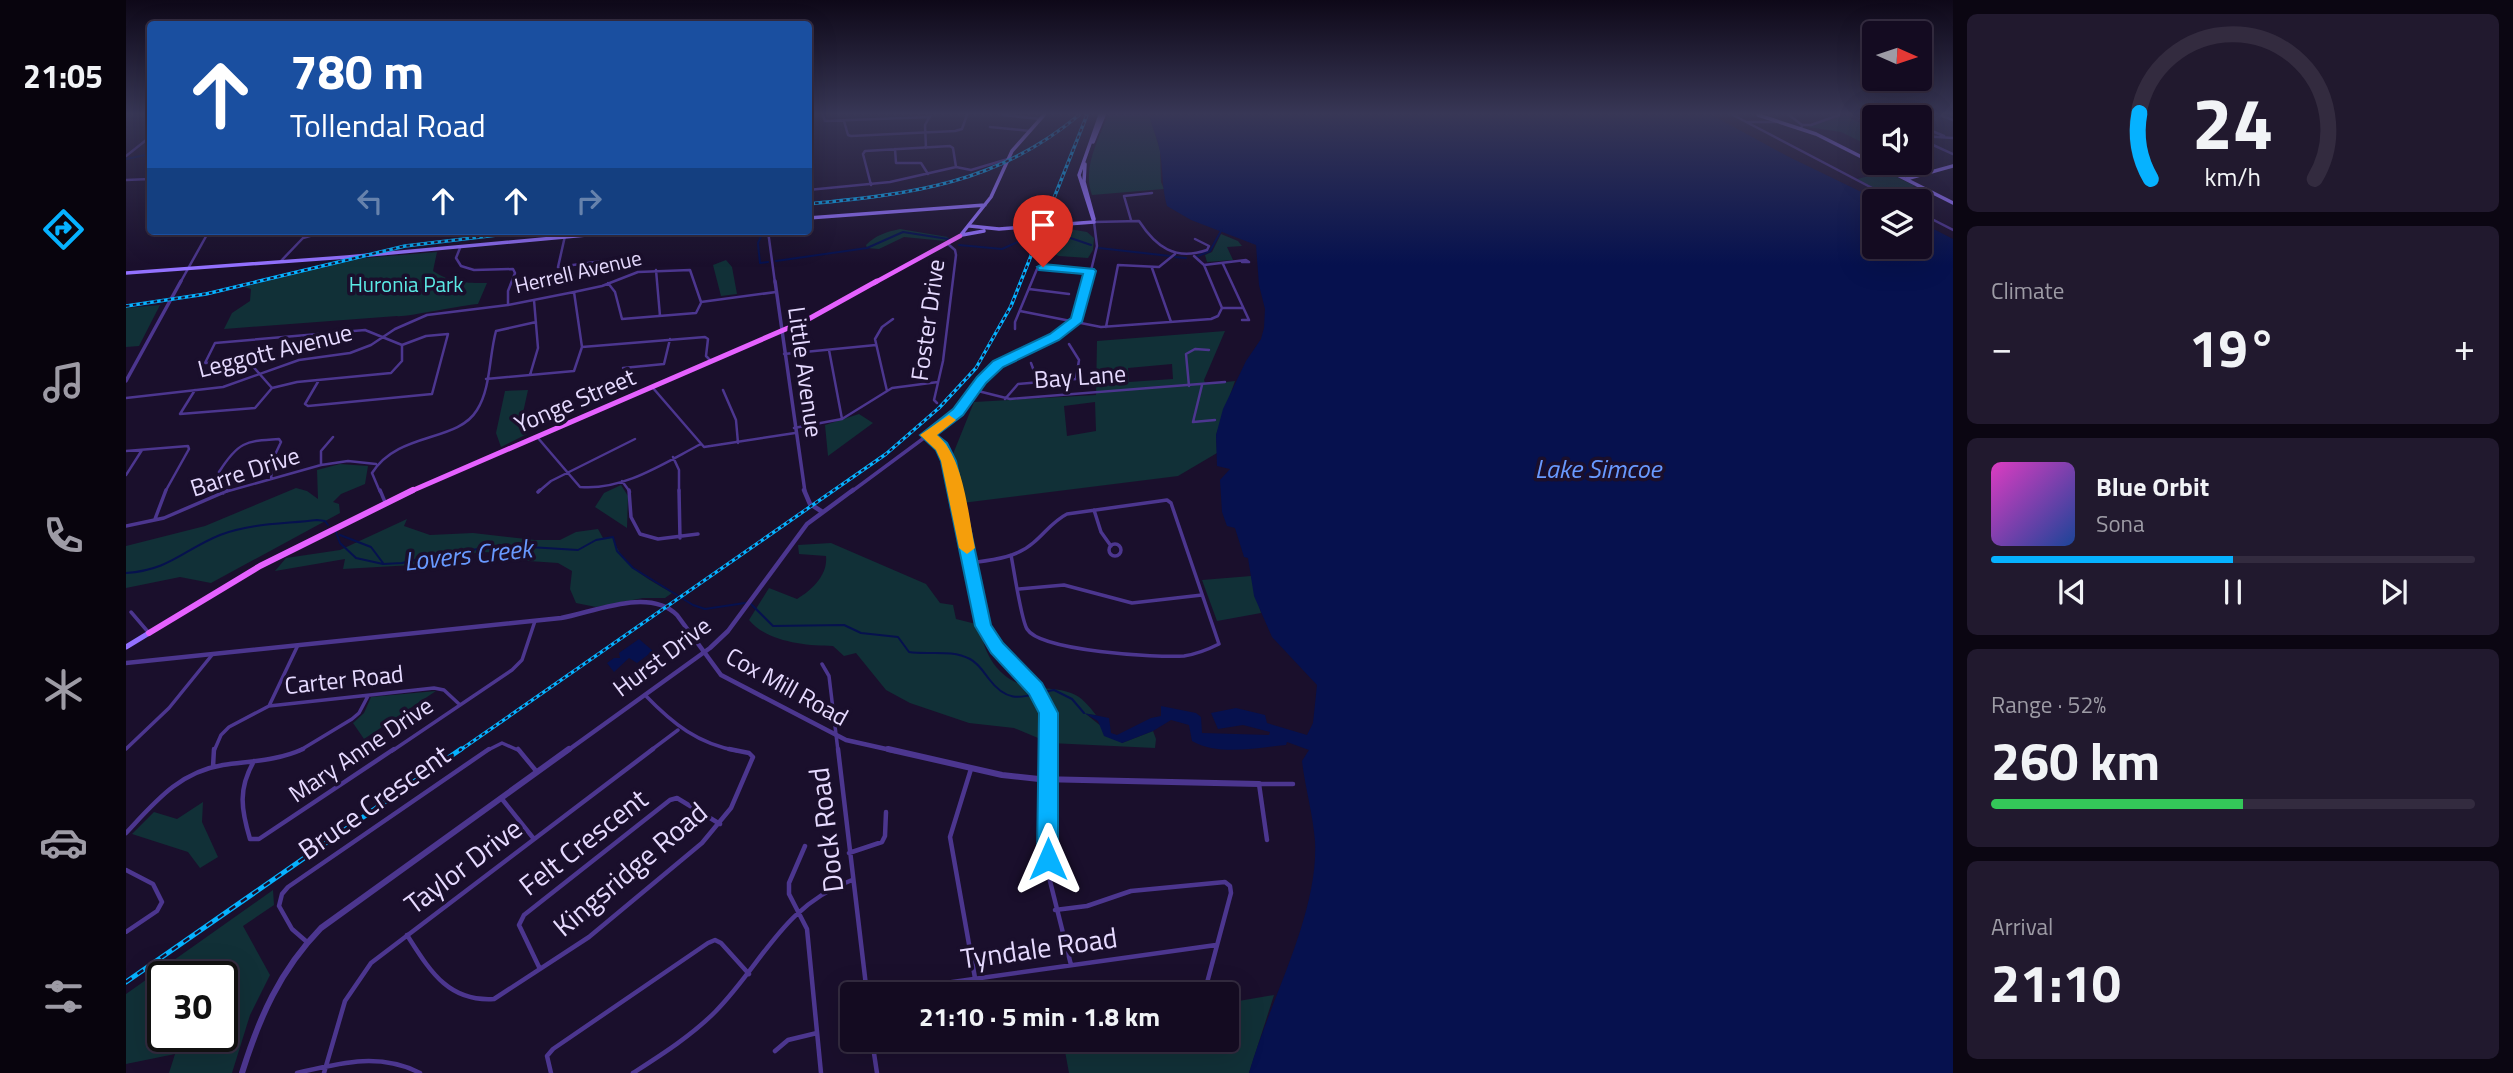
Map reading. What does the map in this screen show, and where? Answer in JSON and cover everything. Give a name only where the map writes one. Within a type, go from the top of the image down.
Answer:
[{"type":"main road","name":"Yonge Street","points":[[126,647],[260,566],[385,502],[804,322],[948,244],[970,226],[998,186],[1006,165]]},
{"type":"main road","points":[[1081,165],[1079,171],[1094,222]]},
{"type":"main road","points":[[1085,165],[1083,171],[1094,222]]},
{"type":"main road","points":[[1878,165],[1953,203]]},
{"type":"main road","points":[[1906,179],[1953,166]]},
{"type":"main road","points":[[812,218],[985,205]]},
{"type":"main road","points":[[1083,223],[1090,215]]},
{"type":"main road","points":[[960,236],[992,229],[1094,222]]},
{"type":"main road","points":[[970,226],[992,229]]},
{"type":"main road","points":[[126,273],[460,248],[507,240],[578,235]]},
{"type":"street","points":[[866,165],[871,185]]},
{"type":"street","points":[[922,165],[928,174]]},
{"type":"street","points":[[812,190],[871,185],[956,167],[971,170],[988,165]]},
{"type":"street","points":[[1827,165],[1873,189]]},
{"type":"street","points":[[126,180],[147,179]]},
{"type":"street","points":[[1913,189],[1920,187]]},
{"type":"street","points":[[1131,219],[1124,196],[1152,192]]},
{"type":"street","points":[[1074,323],[1081,312],[1098,239],[1094,222],[1131,219],[1139,221],[1150,237],[1175,254],[1193,255],[1207,250],[1209,246],[1195,239]]},
{"type":"street","points":[[1932,219],[1953,230]]},
{"type":"street","points":[[126,381],[207,235]]},
{"type":"street","points":[[281,262],[303,238],[313,235]]},
{"type":"street","name":"Little Avenue","points":[[769,235],[805,495],[810,504],[821,511]]},
{"type":"street","points":[[565,236],[558,267],[610,260]]},
{"type":"street","name":"Foster Drive","points":[[937,403],[934,400],[956,255],[955,250],[948,244]]},
{"type":"street","name":"Herrell Avenue","points":[[460,248],[457,262],[466,269],[513,269],[515,273],[508,291],[508,305],[574,292],[633,273],[656,270],[690,270],[701,302]]},
{"type":"street","points":[[1106,327],[1118,265],[1165,265],[1175,254]]},
{"type":"street","points":[[1020,311],[1106,327],[1211,319],[1218,316],[1222,308],[1204,265],[1193,255]]},
{"type":"street","points":[[1204,265],[1242,262]]},
{"type":"street","points":[[1223,264],[1249,320],[1242,320]]},
{"type":"street","points":[[1015,329],[1040,267],[1090,271]]},
{"type":"street","points":[[1152,267],[1171,322]]},
{"type":"street","points":[[656,270],[654,282],[660,306],[659,316]]},
{"type":"street","points":[[608,283],[615,292],[621,319],[696,313],[701,302],[776,292]]},
{"type":"street","points":[[1029,289],[1069,294]]},
{"type":"street","points":[[485,379],[574,371],[582,347],[574,292]]},
{"type":"street","points":[[530,376],[538,348],[534,300]]},
{"type":"street","name":"Leggott Avenue","points":[[126,398],[234,384],[299,360],[359,350],[414,319],[427,315],[508,305]]},
{"type":"street","points":[[1222,308],[1243,308]]},
{"type":"street","points":[[887,391],[876,345],[878,332],[893,319]]},
{"type":"street","points":[[385,502],[372,473],[376,464],[391,452],[461,424],[474,415],[479,408],[496,331],[536,322]]},
{"type":"street","name":"Hurst Drive","points":[[242,1073],[267,999],[285,969],[307,942],[336,916],[702,654],[725,635],[807,524],[821,511],[955,415],[998,364],[1055,337],[1074,323]]},
{"type":"street","points":[[195,389],[180,414],[255,408],[272,388],[391,373],[401,365],[404,353],[402,345],[365,330],[215,343],[205,363],[249,362],[272,388]]},
{"type":"street","points":[[319,380],[305,404],[308,406],[432,394],[448,334],[426,335],[402,345]]},
{"type":"street","points":[[582,347],[706,338],[706,356],[712,363]]},
{"type":"street","points":[[623,368],[663,364],[670,339]]},
{"type":"street","points":[[1005,399],[1016,385],[1078,377],[1078,354],[1069,344]]},
{"type":"street","points":[[784,354],[876,345]]},
{"type":"street","points":[[1189,386],[1186,354],[1195,349],[1209,350]]},
{"type":"street","points":[[829,350],[842,419]]},
{"type":"street","points":[[1031,363],[1036,370],[1038,382]]},
{"type":"street","points":[[653,388],[701,444],[709,448],[842,419],[887,391],[906,384],[938,382]]},
{"type":"street","name":"Bay Lane","points":[[974,390],[1005,399],[1225,382]]},
{"type":"street","points":[[1202,385],[1193,422],[1215,420]]},
{"type":"street","points":[[723,390],[736,420],[738,443]]},
{"type":"street","points":[[928,435],[944,450],[955,490],[979,613],[986,633],[1035,688],[1048,713],[1049,877],[1071,965]]},
{"type":"street","points":[[321,465],[321,451],[334,437]]},
{"type":"street","points":[[538,438],[580,487],[588,489],[608,487],[701,444]]},
{"type":"street","points":[[223,493],[219,472],[235,446],[242,442],[279,439],[281,442],[273,459],[271,479]]},
{"type":"street","points":[[538,492],[551,481],[635,439]]},
{"type":"street","points":[[126,452],[183,446],[189,449],[163,496],[155,519]]},
{"type":"street","points":[[126,475],[142,450]]},
{"type":"street","points":[[673,457],[679,470],[680,538]]},
{"type":"street","name":"Barre Drive","points":[[126,526],[188,509],[223,493],[321,465],[348,461],[376,464]]},
{"type":"street","points":[[622,481],[629,490],[631,519],[640,533],[659,540],[698,534]]},
{"type":"street","points":[[970,563],[1011,555],[1031,545],[1059,517],[1164,500],[1170,502],[1219,639],[1218,646],[1186,656],[1163,658],[1038,639],[1027,629],[1011,555]]},
{"type":"street","points":[[1094,510],[1101,532],[1111,546]]},
{"type":"street","points":[[1018,589],[1064,585],[1132,603],[1203,595]]},
{"type":"street","name":"Cox Mill Road","points":[[127,664],[534,621],[636,604],[658,603],[677,615],[702,654],[724,677],[861,744],[1011,777],[1293,784]]},
{"type":"street","points":[[131,612],[149,633]]},
{"type":"street","name":"Mary Anne Drive","points":[[254,761],[239,792],[239,802],[250,839],[259,839],[512,670],[523,660],[534,621]]},
{"type":"street","points":[[212,767],[211,757],[219,737],[251,713],[269,706],[298,645]]},
{"type":"street","points":[[126,749],[177,699],[212,654]]},
{"type":"street","name":"Dock Road","points":[[822,664],[829,676],[865,982]]},
{"type":"street","name":"Carter Road","points":[[269,706],[434,688],[444,690],[459,704]]},
{"type":"street","name":"Kingsridge Road","points":[[407,935],[438,980],[449,988],[486,1000],[494,999],[589,937],[720,824],[738,794],[753,757],[749,753],[708,746],[678,730],[644,694]]},
{"type":"street","points":[[126,832],[171,786],[186,777],[212,767],[285,756],[328,735],[359,712],[368,696]]},
{"type":"street","name":"Taylor Drive","points":[[324,1070],[338,1014],[350,988],[371,963],[678,730]]},
{"type":"street","name":"Bruce Crescent","points":[[307,942],[292,929],[279,906],[282,894],[288,887],[497,743],[514,744],[537,772]]},
{"type":"street","points":[[971,769],[950,837],[975,979]]},
{"type":"street","points":[[1259,784],[1267,841]]},
{"type":"street","points":[[501,797],[534,839]]},
{"type":"street","name":"Felt Crescent","points":[[540,969],[519,925],[524,915],[670,800],[677,798],[720,824]]},
{"type":"street","points":[[849,853],[882,842],[885,836],[886,812]]},
{"type":"street","points":[[805,846],[789,889],[790,899],[807,929],[821,1073]]},
{"type":"street","points":[[126,870],[153,884],[162,902],[157,911],[126,932]]},
{"type":"street","points":[[633,1073],[698,1027],[749,974],[797,910],[822,891],[852,880]]},
{"type":"street","points":[[1055,909],[1087,906],[1131,891],[1222,881],[1232,890],[1207,982]]},
{"type":"street","points":[[551,1073],[547,1056],[554,1049],[708,943],[715,940],[721,943],[749,974]]},
{"type":"street","name":"Tyndale Road","points":[[953,982],[1216,945]]},
{"type":"street","points":[[775,1051],[788,1040],[817,1032]]},
{"type":"street","points":[[874,1052],[877,1073]]},
{"type":"street","points":[[297,1073],[324,1070],[366,1059],[386,1060],[405,1065],[420,1073]]},
{"type":"green space","points":[[1090,165],[1160,165],[1164,189],[1092,195]]},
{"type":"green space","points":[[1874,175],[1892,175],[1915,186],[1904,189],[1877,189],[1857,179]]},
{"type":"green space","points":[[1058,227],[1087,232],[1094,238],[1093,250],[1088,258],[1059,256],[1040,249],[1044,244],[1055,245],[1055,229]]},
{"type":"green space","points":[[900,229],[948,237],[945,241],[904,237],[879,249],[867,248],[866,245],[877,236]]},
{"type":"green space","points":[[1221,234],[1238,241],[1242,246],[1227,247],[1233,260],[1207,262],[1205,255],[1212,252]]},
{"type":"green space","name":"Huronia Park","points":[[437,252],[433,271],[459,282],[487,283],[478,304],[401,316],[224,329],[232,313],[250,301],[251,289],[244,287],[352,259]]},
{"type":"green space","points":[[726,260],[732,267],[737,294],[721,296],[713,265]]},
{"type":"green space","points":[[160,305],[139,346],[126,347],[126,308]]},
{"type":"green space","points":[[1225,331],[1204,380],[1209,384],[1235,381],[1216,435],[1217,453],[1178,476],[962,503],[953,454],[974,402],[1096,395],[1097,341]],"holes":[[[1172,364],[1173,379],[1129,382],[1128,368]],[[1095,402],[1096,431],[1067,436],[1064,406]]]},
{"type":"green space","points":[[528,390],[521,422],[527,434],[501,447],[496,433],[505,391]]},
{"type":"green space","points":[[859,414],[873,423],[828,456],[825,425]]},
{"type":"green space","points":[[340,464],[368,466],[365,484],[341,494],[333,502],[339,504],[340,513],[211,583],[180,577],[126,588],[126,546],[205,526],[296,488],[307,491],[318,499],[317,470]]},
{"type":"green space","points":[[621,485],[628,496],[627,528],[595,507],[604,493]]},
{"type":"green space","points":[[407,519],[404,526],[430,535],[473,533],[560,540],[576,532],[598,529],[603,538],[613,537],[622,556],[636,570],[672,593],[665,598],[643,598],[596,607],[576,603],[570,589],[572,571],[558,563],[514,560],[512,553],[481,552],[413,565],[343,569],[345,559],[275,571],[286,558],[340,550]]},
{"type":"green space","points":[[831,543],[926,584],[940,603],[953,605],[956,619],[980,625],[989,657],[1011,680],[1075,695],[1096,715],[1086,714],[1122,743],[1153,731],[1155,748],[1050,743],[1014,728],[969,723],[910,703],[886,690],[856,653],[844,656],[833,646],[776,638],[749,620],[769,588],[797,599],[822,576],[826,556],[799,554],[798,545]]},
{"type":"green space","points":[[1251,576],[1261,613],[1217,621],[1202,580]]},
{"type":"green space","points":[[436,691],[364,739],[353,723],[364,713],[371,697]]},
{"type":"green space","points":[[203,802],[202,822],[218,857],[200,868],[188,852],[132,834],[154,812],[177,819]]},
{"type":"green space","points":[[273,890],[274,905],[243,926],[270,975],[250,1015],[232,1073],[169,1073],[175,1054],[126,1064],[126,994],[147,979],[147,1052],[238,1052],[238,961],[173,961]]},
{"type":"green space","points":[[1274,995],[1249,1073],[1069,1073],[1065,1052],[1239,1052],[1239,1001]]},
{"type":"water","name":"Lake Simcoe","points":[[1162,165],[1806,165],[1862,192],[1862,259],[1932,259],[1932,228],[1953,239],[1953,1073],[1249,1073],[1291,958],[1309,898],[1315,841],[1302,761],[1309,750],[1287,742],[1286,745],[1250,749],[1225,750],[1202,746],[1192,741],[1189,725],[1171,720],[1153,731],[1122,743],[1104,736],[1098,721],[1084,713],[1109,718],[1111,733],[1117,735],[1151,718],[1161,716],[1161,706],[1196,713],[1201,717],[1202,733],[1269,735],[1270,732],[1243,725],[1218,729],[1211,713],[1236,708],[1265,715],[1267,723],[1307,735],[1313,723],[1317,685],[1272,637],[1254,596],[1248,558],[1244,557],[1235,528],[1227,526],[1222,512],[1220,480],[1230,469],[1217,466],[1216,435],[1223,409],[1246,361],[1261,339],[1264,328],[1265,309],[1259,285],[1256,245],[1191,220],[1167,206]]},
{"type":"water","points":[[639,639],[653,651],[637,663],[629,658],[614,672],[607,663],[614,658],[620,658],[619,653]]},
{"type":"waterway","points":[[1198,256],[1210,251],[1222,229]]},
{"type":"waterway","points":[[776,261],[867,248],[903,232],[948,239]]},
{"type":"waterway","points":[[1042,232],[1053,232],[1091,245]]},
{"type":"waterway","points":[[959,245],[1002,249],[1038,233]]},
{"type":"waterway","points":[[758,243],[760,235]]},
{"type":"waterway","points":[[758,244],[760,263],[768,262]]},
{"type":"waterway","points":[[1099,248],[1170,256]]},
{"type":"waterway","points":[[1175,257],[1186,258]]},
{"type":"waterway","name":"Lovers Creek","points":[[126,573],[165,564],[220,535],[244,528],[317,520],[325,521],[328,525]]},
{"type":"waterway","name":"Lovers Creek","points":[[336,532],[340,543],[356,558],[383,564],[402,563],[447,552],[513,546],[578,550],[596,540],[613,537],[617,551],[633,568],[693,605],[705,609],[745,603]]},
{"type":"waterway","points":[[340,535],[371,547],[383,563]]},
{"type":"waterway","name":"Lovers Creek","points":[[751,604],[773,626],[844,625],[861,633],[898,637],[909,652],[963,656],[976,663],[1004,693],[1019,697],[1054,690],[1072,699],[1084,713]]},
{"type":"railway","points":[[812,204],[917,190],[951,182],[998,165]]},
{"type":"railway","points":[[459,751],[886,454],[939,408],[976,368],[1011,306],[1067,165]]},
{"type":"railway","points":[[126,306],[206,294],[405,246],[497,235]]},
{"type":"railway","points":[[126,982],[461,749]]},
{"type":"slow traffic","points":[[949,420],[928,435],[942,447],[949,461],[967,548]]},
{"type":"route","points":[[1043,267],[1090,271],[1082,310],[1077,319],[1055,337],[998,364],[987,373],[958,412],[928,435],[942,447],[949,461],[979,613],[986,633],[1035,688],[1048,713],[1048,859]]}]
